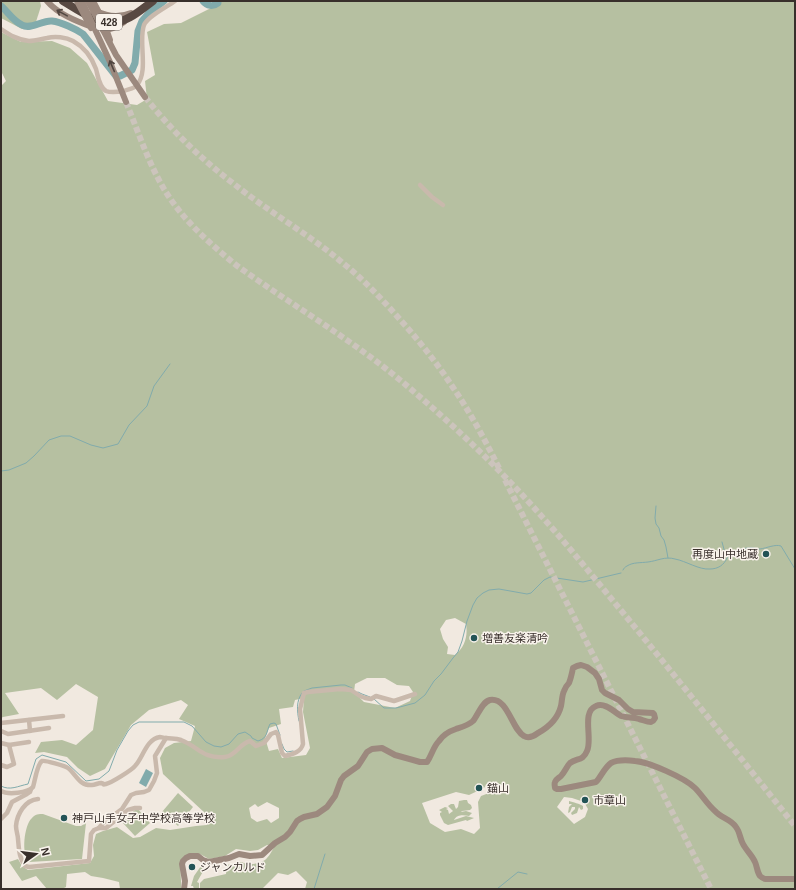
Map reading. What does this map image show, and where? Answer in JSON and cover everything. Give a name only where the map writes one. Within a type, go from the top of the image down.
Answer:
[{"type":"highway","name":"428","points":[[64,1],[93,18],[108,22],[118,22],[135,14],[153,1]]},
{"type":"street","points":[[47,1],[60,12],[86,25],[105,30],[115,28],[135,14]]},
{"type":"street","points":[[77,1],[103,14],[118,17],[132,12],[150,1]]},
{"type":"street","points":[[77,1],[90,28],[105,50]]},
{"type":"street","points":[[82,1],[105,50],[126,102]]},
{"type":"street","points":[[88,1],[116,56],[145,97]]},
{"type":"street","points":[[93,1],[106,27],[116,56]]},
{"type":"street","points":[[1,30],[12,36],[27,41],[34,41],[48,37],[71,40],[89,55],[96,68],[101,86],[104,90],[109,92],[119,92],[135,87],[140,79],[143,59],[143,30],[146,21],[175,1]]},
{"type":"street","points":[[420,185],[443,205]]},
{"type":"street","points":[[184,889],[182,864],[186,858],[190,856],[198,856],[209,862],[229,858],[239,854],[250,856],[262,855],[275,843],[285,837],[297,821],[304,817],[317,814],[327,807],[335,796],[344,776],[358,766],[367,752],[372,749],[382,748],[395,755],[420,762],[426,762],[439,741],[448,732],[469,724],[473,721],[484,704],[493,700],[502,705],[510,715],[516,729],[523,736],[534,736],[554,720],[560,710],[564,692],[573,668],[581,665],[597,676],[602,690],[605,693],[619,700],[633,712],[653,713],[656,718],[650,722],[638,718],[622,716],[609,708],[599,705],[596,706],[592,709],[588,716],[590,742],[586,754],[584,757],[570,763],[554,783],[555,788],[561,789],[596,782],[611,763],[618,761],[635,761],[650,765],[681,778],[695,788],[714,811],[735,825],[743,845],[755,862],[758,873],[761,877],[765,879],[795,879]]},
{"type":"street","points":[[1,819],[7,813],[12,802],[30,792],[33,787],[38,764],[42,761],[68,768],[77,779],[90,786],[112,782],[130,771],[152,741],[160,737],[182,740],[210,756],[226,757],[236,752],[246,741],[250,740],[256,746],[264,744],[271,734],[276,732],[282,753],[286,756],[297,752],[302,748],[303,741],[300,709],[304,693],[340,689],[351,690],[365,698],[373,698],[376,696],[394,701],[415,694]]},
{"type":"street","points":[[1,723],[63,716]]},
{"type":"street","points":[[29,720],[30,731]]},
{"type":"street","points":[[1,731],[8,734],[49,728]]},
{"type":"street","points":[[99,828],[122,808],[132,795],[149,790],[157,773],[155,756],[166,738]]},
{"type":"street","points":[[1,743],[9,745],[29,742]]},
{"type":"street","points":[[1,765],[7,767],[14,764],[9,745]]},
{"type":"street","points":[[1,792],[11,794],[31,789]]},
{"type":"street","points":[[38,799],[33,799],[22,809],[16,827],[21,861],[25,866],[29,867],[89,861],[91,834],[94,830],[106,828],[128,810],[140,808]]},
{"type":"green space","points":[[1,1],[40,1],[41,6],[35,25],[22,29],[1,18]]},
{"type":"green space","points":[[214,1],[795,1],[795,889],[305,889],[307,882],[296,871],[288,875],[278,873],[262,889],[200,889],[200,883],[204,879],[226,874],[227,865],[242,862],[255,864],[262,862],[275,846],[267,845],[258,850],[250,851],[236,849],[225,856],[209,859],[200,854],[193,853],[186,856],[180,861],[181,889],[120,889],[119,882],[91,876],[85,872],[67,874],[66,887],[62,889],[47,889],[36,876],[22,881],[9,862],[18,859],[22,866],[28,870],[90,863],[94,856],[93,845],[96,834],[103,831],[117,827],[133,838],[140,837],[156,828],[170,830],[207,825],[206,814],[163,774],[160,758],[165,748],[174,743],[191,741],[195,726],[179,719],[188,705],[181,700],[149,710],[131,725],[105,769],[90,776],[78,768],[67,757],[44,752],[35,753],[41,742],[62,740],[76,745],[93,730],[98,697],[76,684],[57,700],[41,688],[5,693],[19,714],[1,718],[1,86],[6,81],[1,71],[1,32],[21,42],[52,41],[70,48],[87,63],[108,101],[137,105],[147,99],[145,81],[155,75],[147,32],[164,24],[181,23],[215,6]],"holes":[[[455,618],[466,624],[467,633],[465,641],[455,655],[447,654],[448,647],[443,639],[440,629],[446,620]],[[367,678],[385,678],[397,685],[409,686],[413,692],[410,701],[395,708],[364,702],[354,692],[355,684]],[[304,698],[303,712],[310,748],[306,755],[282,758],[278,749],[269,751],[265,738],[269,728],[281,724],[279,709],[293,707],[295,700]],[[488,782],[492,785],[489,793],[481,796],[478,802],[480,828],[474,834],[461,829],[445,832],[430,823],[422,803],[456,792],[469,795],[484,788]],[[564,797],[584,802],[588,809],[585,817],[574,824],[557,807]],[[267,802],[279,808],[279,818],[271,823],[267,819],[257,822],[251,818],[249,808],[255,804],[258,807]]]},
{"type":"green space","points":[[178,793],[193,807],[178,826],[162,812]]},
{"type":"green space","points":[[467,800],[472,808],[461,812],[466,811],[472,813],[469,816],[463,815],[459,816],[454,820],[466,816],[474,818],[448,825],[444,823],[440,815],[442,812],[439,810],[445,807],[448,808],[446,809],[448,810],[449,814],[453,811],[448,806],[454,804],[456,809],[459,801]]},
{"type":"green space","points":[[569,801],[582,805],[583,809],[581,810],[579,807],[577,813],[572,815],[571,813],[575,807],[572,807],[568,813],[569,807],[572,804],[569,804]]},
{"type":"green space","points":[[137,808],[150,823],[135,836],[122,822]]},
{"type":"green space","points":[[37,814],[43,814],[76,826],[81,826],[86,823],[82,859],[29,862],[24,847],[25,833],[29,822],[33,817]]},
{"type":"green space","points":[[201,866],[205,868],[197,882],[199,883],[199,889],[194,889],[193,886],[191,886],[194,876]]},
{"type":"water","points":[[146,769],[153,773],[146,787],[139,783]]},
{"type":"waterway","points":[[1,6],[16,21],[25,26],[33,26],[52,21],[64,24],[80,32],[116,76],[120,76],[132,70],[135,63],[138,31],[142,21],[149,13],[164,1]]},
{"type":"waterway","points":[[203,1],[210,5],[216,4],[218,1]]},
{"type":"waterway","points":[[1,471],[9,470],[26,463],[49,440],[61,436],[70,436],[91,445],[103,448],[118,444],[129,425],[147,406],[154,386],[170,364]]},
{"type":"waterway","points":[[656,506],[656,524],[664,540],[668,558]]},
{"type":"waterway","points":[[722,542],[725,553],[728,556]]},
{"type":"waterway","points":[[623,570],[632,564],[668,558],[679,560],[701,568],[713,569],[724,563],[729,554],[744,548],[760,549],[776,545],[781,546],[795,569]]},
{"type":"waterway","points":[[374,699],[384,708],[396,708],[415,703],[425,695],[434,681],[458,652],[473,605],[477,598],[483,593],[489,590],[499,589],[527,594],[531,593],[544,580],[550,577],[583,582],[621,573]]},
{"type":"waterway","points":[[304,691],[312,688],[341,685],[352,688]]},
{"type":"waterway","points":[[358,692],[370,697]]},
{"type":"waterway","points":[[299,721],[298,706],[302,693]]},
{"type":"waterway","points":[[1,786],[14,788],[28,784],[36,759],[42,755],[66,762],[86,781],[99,779],[109,771],[117,750],[128,731],[133,725],[139,722],[184,722],[192,726],[206,742],[214,746],[221,747],[229,744],[238,734],[245,732],[252,738],[258,741],[261,740],[264,738],[270,724],[274,723],[276,724],[280,735]]},
{"type":"waterway","points":[[282,744],[287,752],[293,751]]},
{"type":"waterway","points":[[314,889],[325,854]]},
{"type":"waterway","points":[[497,889],[518,872],[527,874]]},
{"type":"tunnel","points":[[145,97],[187,144],[210,164],[247,194],[331,253],[366,283],[404,324],[445,375],[471,416],[499,468]]},
{"type":"tunnel","points":[[126,102],[158,179],[171,200],[188,220],[206,239],[236,265],[380,364],[453,426],[487,459],[548,523],[571,550],[671,671],[795,826]]},
{"type":"tunnel","points":[[505,480],[711,889]]},
{"type":"place","name":"再度山中地蔵","points":[[766,554]]},
{"type":"place","name":"増善友楽清吟","points":[[474,638]]},
{"type":"place","name":"錨山","points":[[479,788]]},
{"type":"place","name":"市章山","points":[[585,800]]},
{"type":"place","name":"神戸山手女子中学校高等学校","points":[[64,818]]},
{"type":"place","name":"ジャンカルド","points":[[192,867]]}]
